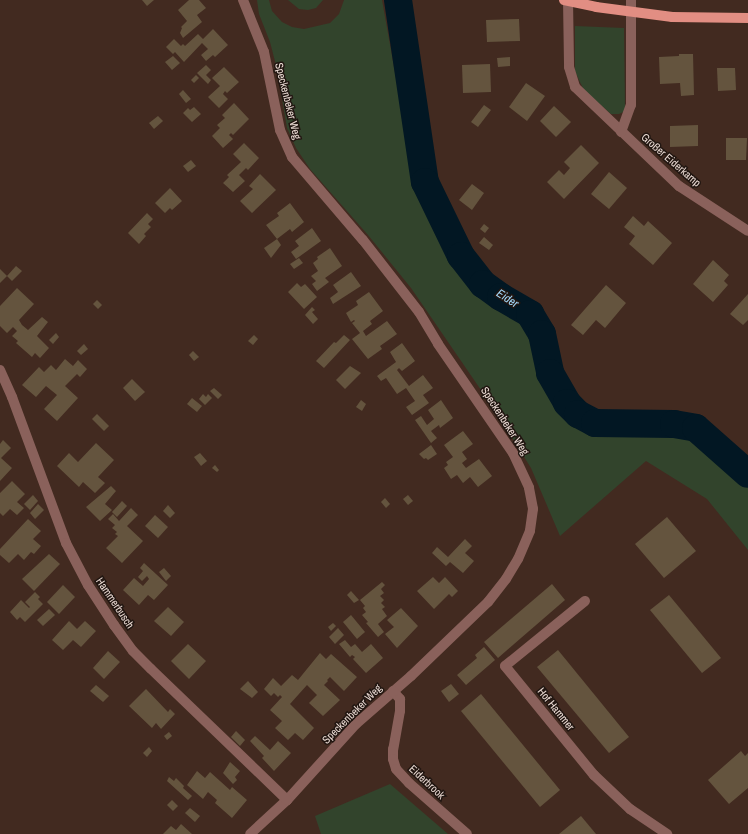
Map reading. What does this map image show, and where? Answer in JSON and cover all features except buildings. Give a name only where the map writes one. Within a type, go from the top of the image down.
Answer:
[{"type":"main road","points":[[567,0],[631,12],[672,17],[748,18]]},
{"type":"street","name":"Speckenbeker Weg","points":[[243,0],[264,52],[280,130],[292,157],[408,297],[438,344],[513,453],[529,488],[533,509],[530,531],[518,559],[506,579],[488,602],[356,724],[287,800],[250,834]]},
{"type":"street","name":"Großer Eiderkamp","points":[[567,0],[569,67],[575,87],[620,132],[679,186],[748,231]]},
{"type":"street","points":[[620,132],[631,105],[631,0]]},
{"type":"street","name":"Hammerbusch","points":[[0,370],[12,397],[66,542],[88,585],[114,625],[134,651],[151,669],[287,800]]},
{"type":"street","name":"Hof Hammer","points":[[586,601],[505,666],[594,776],[630,809],[667,834]]},
{"type":"street","name":"Eiderbrook","points":[[393,690],[400,699],[400,711],[393,749],[393,759],[396,769],[409,783],[468,834]]},
{"type":"green space","points":[[257,0],[269,0],[272,11],[282,22],[292,27],[304,29],[330,23],[339,14],[344,0],[382,0],[415,184],[470,286],[522,319],[532,338],[540,378],[556,406],[574,421],[598,435],[681,433],[731,469],[748,487],[748,550],[707,499],[646,461],[560,536],[531,468],[494,409],[411,288],[368,235],[310,169],[296,148],[287,128],[277,69],[270,42],[259,14]]},
{"type":"green space","points":[[288,0],[323,0],[316,8],[308,10],[299,9]]},
{"type":"green space","points":[[575,26],[624,28],[625,111],[619,114],[611,114],[584,90],[575,71]]},
{"type":"green space","points":[[390,784],[448,834],[321,834],[315,816]]},
{"type":"waterway","name":"Eider","points":[[398,0],[425,182],[461,256],[483,284],[501,297],[530,314],[542,334],[550,373],[567,403],[578,414],[595,423],[674,424],[696,428],[748,474]]}]
